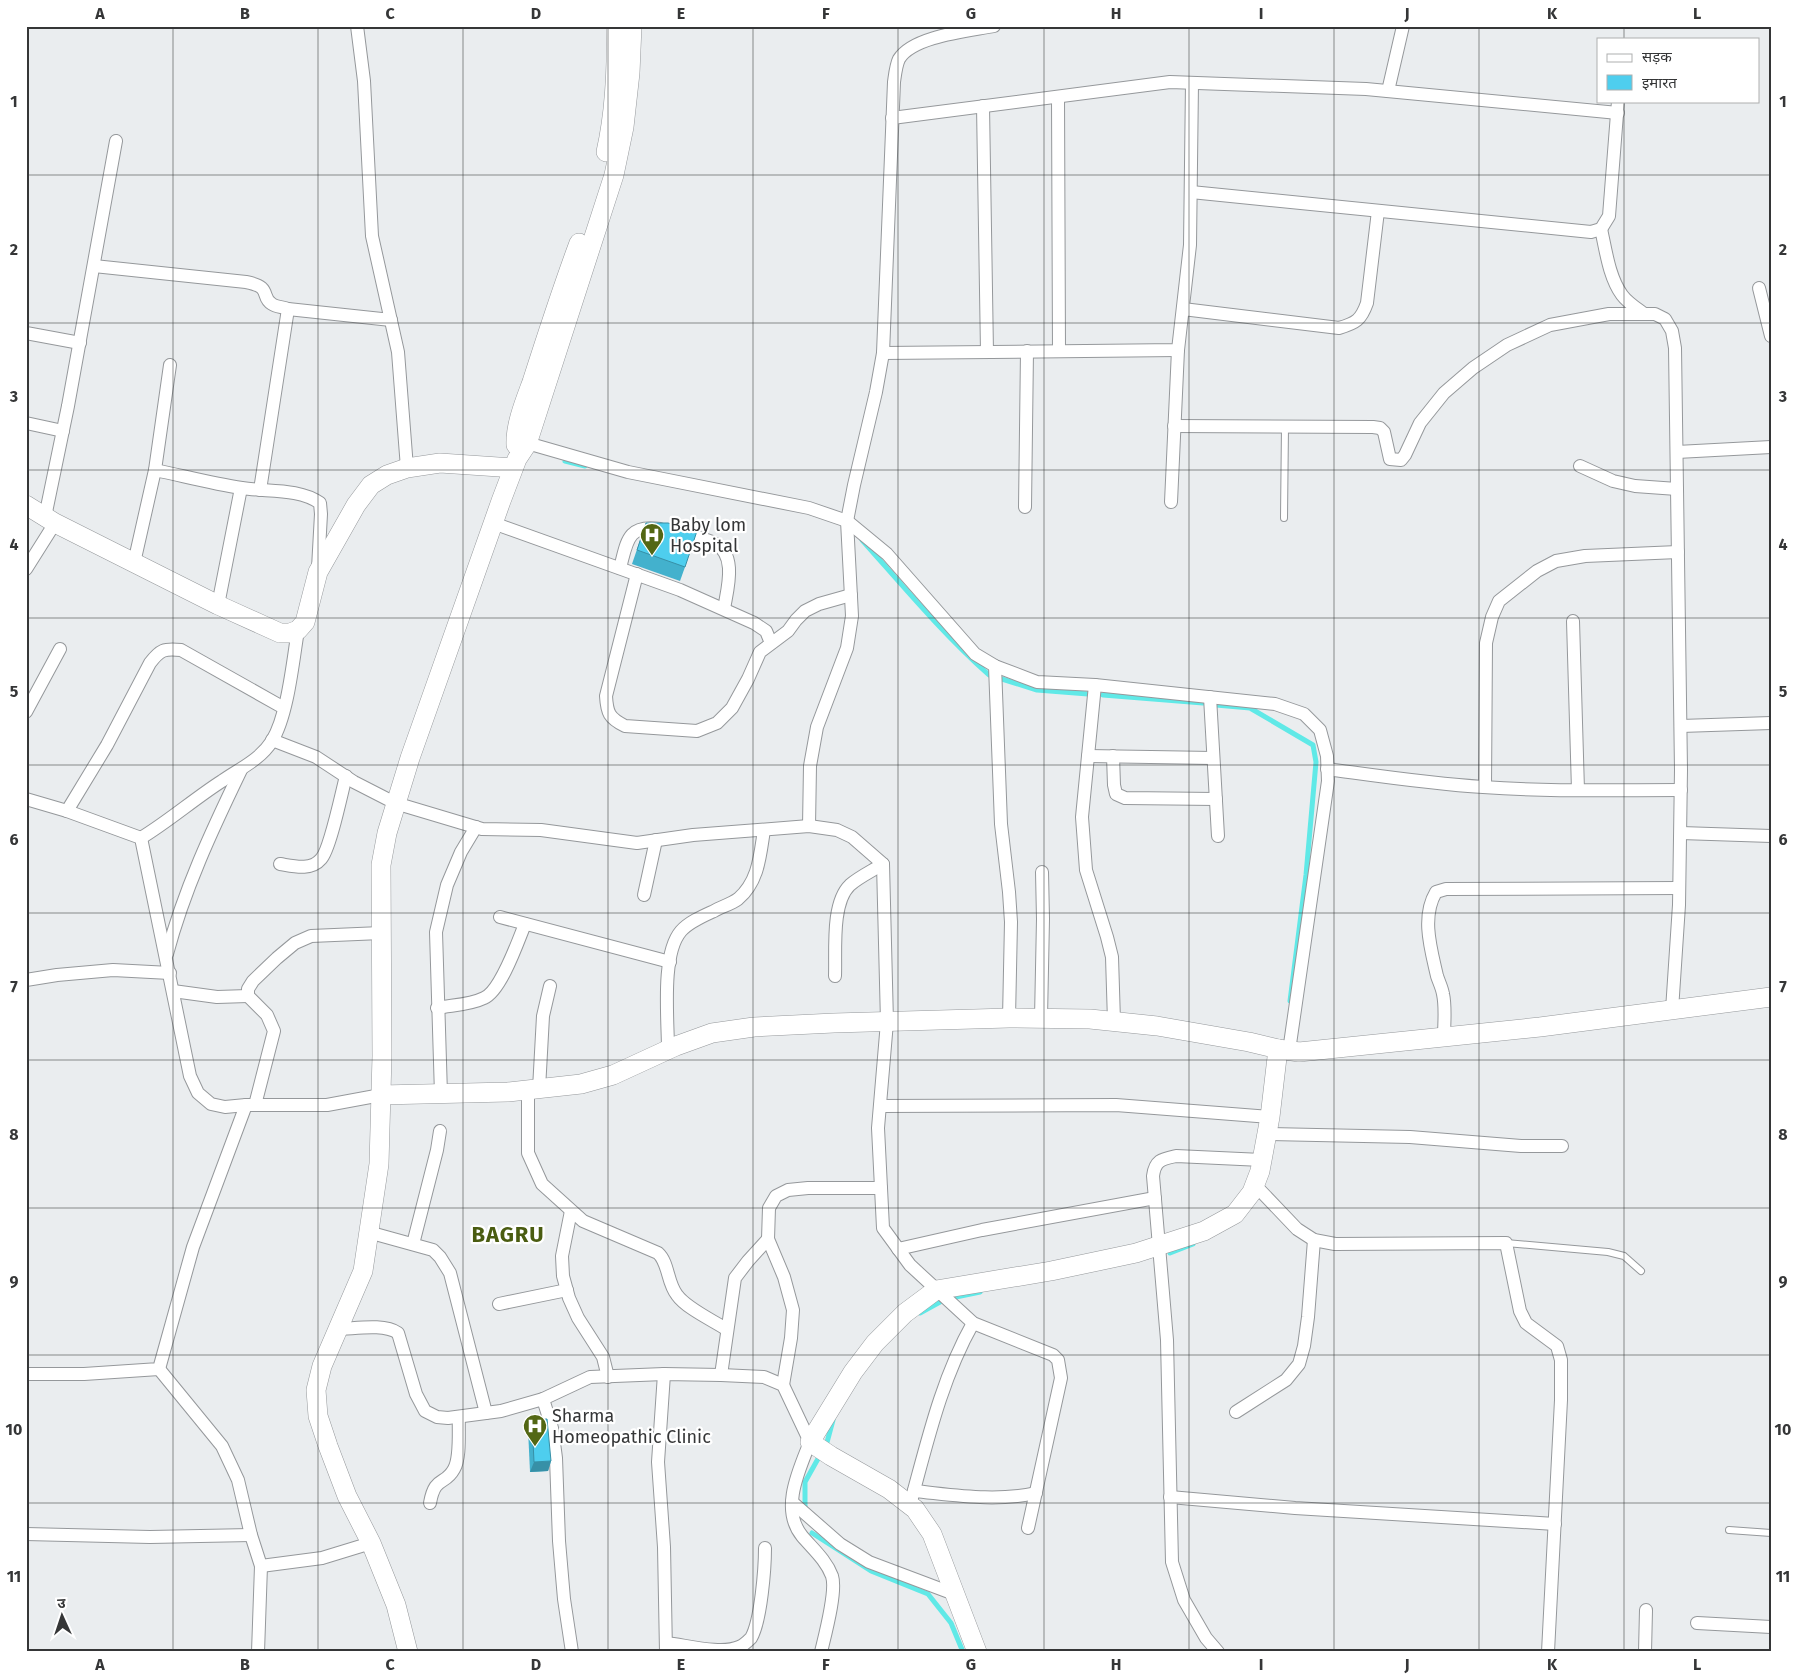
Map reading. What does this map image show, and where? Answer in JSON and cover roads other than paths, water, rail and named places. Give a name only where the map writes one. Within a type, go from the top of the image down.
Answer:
[{"type":"street","points":[[357,26],[364,81],[372,236],[398,352],[407,468]]},
{"type":"street","points":[[518,452],[523,410],[554,312],[601,181],[611,131],[616,26]]},
{"type":"street","points":[[408,1652],[396,1605],[371,1543],[347,1496],[328,1446],[318,1416],[316,1390],[322,1366],[363,1271],[379,1164],[381,1095],[381,865],[395,803],[614,175],[624,127],[630,73],[632,26]]},
{"type":"street","points":[[809,826],[810,766],[817,727],[847,648],[852,616],[847,521],[883,353],[892,118],[894,82],[899,60],[910,49],[924,41],[994,26]]},
{"type":"street","points":[[1388,91],[1403,26]]},
{"type":"street","points":[[892,118],[1170,82],[1388,91],[1618,107],[1609,216],[1601,229],[1591,232],[1191,192]]},
{"type":"street","points":[[1171,502],[1178,350],[1190,246],[1192,83]]},
{"type":"street","points":[[1058,97],[1059,351]]},
{"type":"street","points":[[983,106],[987,352]]},
{"type":"street","points":[[26,569],[50,520],[63,431],[116,141]]},
{"type":"street","points":[[1182,309],[1339,328],[1352,324],[1362,316],[1367,303],[1378,211]]},
{"type":"street","points":[[1601,229],[1615,282],[1623,296],[1643,313]]},
{"type":"street","points":[[94,266],[256,284],[262,287],[269,302],[273,305],[391,320]]},
{"type":"street","points":[[1759,288],[1771,336]]},
{"type":"street","points":[[260,490],[288,308]]},
{"type":"street","points":[[1174,426],[1380,428],[1384,432],[1390,459],[1401,460],[1420,423],[1444,393],[1474,368],[1507,345],[1550,325],[1609,314],[1655,314],[1665,319],[1672,330],[1675,348],[1681,726],[1680,888],[1672,1010]]},
{"type":"street","points":[[26,333],[80,343]]},
{"type":"street","points":[[883,353],[1178,350]]},
{"type":"street","points":[[1025,508],[1027,351]]},
{"type":"street","points":[[134,563],[155,470],[170,365]]},
{"type":"street","points":[[26,423],[63,431]]},
{"type":"street","points":[[1677,452],[1771,447]]},
{"type":"street","points":[[318,572],[356,505],[371,485],[387,475],[407,468],[440,462],[518,452],[809,508],[847,521],[886,554],[975,654],[996,666],[1037,682],[1275,704],[1304,714],[1320,730],[1328,756],[1328,781],[1284,1050],[1262,1160],[1252,1192],[1235,1214],[1204,1231],[1136,1253],[1051,1271],[936,1290],[905,1313],[875,1343],[853,1372],[810,1442],[794,1484],[793,1519],[801,1535],[823,1560],[832,1577],[834,1589],[821,1652]]},
{"type":"street","points":[[1580,466],[1612,481],[1635,486],[1678,489]]},
{"type":"street","points":[[26,506],[218,605],[280,633],[290,633],[298,630],[305,622],[318,572],[322,514],[320,503],[312,497],[297,494],[241,488],[155,470]]},
{"type":"street","points":[[218,605],[241,488]]},
{"type":"street","points":[[492,523],[680,590],[754,623],[766,631],[772,643]]},
{"type":"street","points":[[620,568],[628,538],[636,530],[650,527],[715,543],[722,549],[728,559],[729,572],[724,609]]},
{"type":"street","points":[[1484,787],[1486,643],[1492,617],[1499,601],[1536,571],[1556,561],[1585,556],[1678,552]]},
{"type":"street","points":[[637,574],[606,696],[607,711],[615,721],[625,726],[697,730],[718,723],[732,708],[760,652],[788,631],[805,611],[818,604],[851,595]]},
{"type":"street","points":[[1573,621],[1578,790]]},
{"type":"street","points":[[141,838],[223,780],[241,770],[263,752],[272,740],[284,708],[298,630]]},
{"type":"street","points":[[26,712],[60,649]]},
{"type":"street","points":[[67,811],[107,745],[150,663],[159,652],[170,649],[181,650],[284,708]]},
{"type":"street","points":[[996,666],[1001,824],[1011,922],[1009,1018]]},
{"type":"street","points":[[1095,686],[1082,817],[1086,870],[1112,957],[1114,1021]]},
{"type":"street","points":[[1210,697],[1218,836]]},
{"type":"street","points":[[1681,726],[1771,723]]},
{"type":"street","points":[[272,740],[316,757],[354,782],[395,803],[482,829],[541,830],[637,843],[809,826],[837,830],[852,837],[883,864],[887,1022],[878,1128],[883,1228],[910,1265],[973,1323],[1053,1355],[1058,1360],[1061,1378],[1028,1528]]},
{"type":"street","points":[[1088,756],[1213,758]]},
{"type":"street","points":[[1113,756],[1116,794],[1125,798],[1216,799]]},
{"type":"street","points":[[1327,769],[1424,782],[1484,787],[1578,790],[1681,790]]},
{"type":"street","points":[[166,957],[176,919],[204,848],[241,770]]},
{"type":"street","points":[[280,864],[299,868],[312,865],[321,860],[327,846],[346,776]]},
{"type":"street","points":[[26,799],[67,811],[141,838]]},
{"type":"street","points":[[442,1094],[436,932],[447,885],[476,827]]},
{"type":"street","points":[[668,1050],[667,972],[673,945],[682,930],[700,918],[737,900],[749,887],[758,868],[764,830]]},
{"type":"street","points":[[1681,833],[1771,836]]},
{"type":"street","points":[[141,838],[190,1076],[198,1093],[211,1104],[225,1106],[327,1106],[381,1095],[508,1092],[582,1084],[613,1076],[668,1050],[712,1033],[754,1028],[1009,1018],[1090,1019],[1157,1026],[1300,1052],[1540,1028],[1771,997]]},
{"type":"street","points":[[644,895],[656,840]]},
{"type":"street","points":[[835,976],[838,910],[843,894],[850,885],[883,864]]},
{"type":"street","points":[[1041,1018],[1042,872]]},
{"type":"street","points":[[1444,1037],[1443,994],[1428,933],[1427,914],[1436,892],[1446,889],[1680,888]]},
{"type":"street","points":[[500,917],[670,962]]},
{"type":"street","points":[[438,1008],[469,1003],[485,998],[494,989],[509,962],[525,924]]},
{"type":"street","points":[[159,1369],[193,1247],[251,1105],[274,1032],[267,1015],[248,996],[248,989],[253,981],[295,943],[312,936],[381,933]]},
{"type":"street","points":[[26,980],[113,970],[170,973]]},
{"type":"street","points":[[550,986],[543,1016],[528,1153],[542,1184],[583,1222],[658,1253],[663,1258],[668,1280],[677,1296],[688,1306],[726,1328]]},
{"type":"street","points":[[173,991],[218,997],[248,996]]},
{"type":"street","points":[[880,1106],[1116,1105],[1268,1126],[1521,1146],[1562,1146]]},
{"type":"street","points":[[413,1244],[437,1150],[440,1130]]},
{"type":"street","points":[[1218,1652],[1206,1638],[1184,1600],[1172,1562],[1167,1340],[1152,1176],[1154,1167],[1162,1159],[1176,1156],[1262,1160]]},
{"type":"street","points":[[1254,1185],[1297,1229],[1314,1240],[1335,1244],[1506,1243],[1520,1312],[1526,1323],[1557,1346],[1561,1360],[1561,1400],[1548,1652]]},
{"type":"street","points":[[881,1188],[808,1188],[788,1190],[776,1196],[769,1208],[768,1239],[784,1277],[793,1310],[791,1338],[783,1384],[810,1442],[889,1489],[912,1498],[1016,1497],[1036,1493]]},
{"type":"street","points":[[898,1249],[982,1230],[1155,1198]]},
{"type":"street","points":[[571,1211],[562,1256],[563,1276],[578,1318],[603,1357],[608,1376]]},
{"type":"street","points":[[368,1232],[433,1250],[450,1272],[486,1413]]},
{"type":"street","points":[[720,1375],[735,1278],[768,1239]]},
{"type":"street","points":[[1236,1412],[1286,1380],[1299,1364],[1304,1346],[1308,1317],[1314,1240]]},
{"type":"street","points":[[498,1304],[567,1290]]},
{"type":"street","points":[[973,1323],[959,1348],[946,1380],[930,1429],[912,1498],[915,1509],[932,1534],[976,1652]]},
{"type":"street","points":[[337,1330],[384,1327],[398,1332],[416,1394],[425,1411],[437,1417],[448,1418],[486,1413],[543,1399],[590,1377],[664,1374],[720,1375],[764,1377],[783,1384]]},
{"type":"street","points":[[26,1374],[84,1374],[159,1369]]},
{"type":"street","points":[[159,1369],[222,1446],[238,1480],[261,1566],[258,1652]]},
{"type":"street","points":[[664,1374],[658,1462],[664,1547],[666,1647],[718,1650],[738,1648],[750,1640],[756,1626],[765,1570],[766,1548]]},
{"type":"street","points":[[543,1399],[552,1428],[556,1458],[559,1551],[572,1652]]},
{"type":"street","points":[[430,1503],[432,1490],[437,1483],[447,1477],[454,1469],[458,1452],[459,1417]]},
{"type":"street","points":[[1170,1497],[1295,1508],[1554,1524]]},
{"type":"street","points":[[792,1502],[840,1544],[869,1562],[954,1594]]},
{"type":"street","points":[[26,1534],[150,1537],[252,1535]]},
{"type":"street","points":[[261,1566],[322,1558],[371,1543]]},
{"type":"street","points":[[1645,1652],[1646,1610]]},
{"type":"street","points":[[1698,1623],[1771,1627]]},
{"type":"lane","points":[[1284,518],[1285,426]]},
{"type":"lane","points":[[1506,1243],[1608,1252],[1624,1256],[1632,1261],[1641,1271]]},
{"type":"lane","points":[[1728,1530],[1771,1533]]},
{"type":"waterway","points":[[565,461],[585,466]]},
{"type":"waterway","points":[[862,540],[939,626],[989,675]]},
{"type":"waterway","points":[[1002,679],[1037,690],[1088,694]]},
{"type":"waterway","points":[[1103,695],[1203,703]]},
{"type":"waterway","points":[[1216,705],[1250,708],[1313,745],[1316,762],[1306,875],[1290,1001]]},
{"type":"waterway","points":[[1170,1253],[1193,1244]]},
{"type":"waterway","points":[[956,1297],[980,1292]]},
{"type":"waterway","points":[[920,1313],[940,1302]]},
{"type":"waterway","points":[[826,1446],[833,1420]]},
{"type":"waterway","points":[[805,1506],[805,1482],[819,1457]]},
{"type":"waterway","points":[[812,1533],[871,1571],[928,1594],[951,1623],[963,1652]]},
{"type":"place","name":"Baby lom Hospital","points":[[652,556]]},
{"type":"place","name":"Sharma Homeopathic Clinic","points":[[535,1447]]},
{"type":"district","name":"BAGRU","points":[[508,1234]]}]
